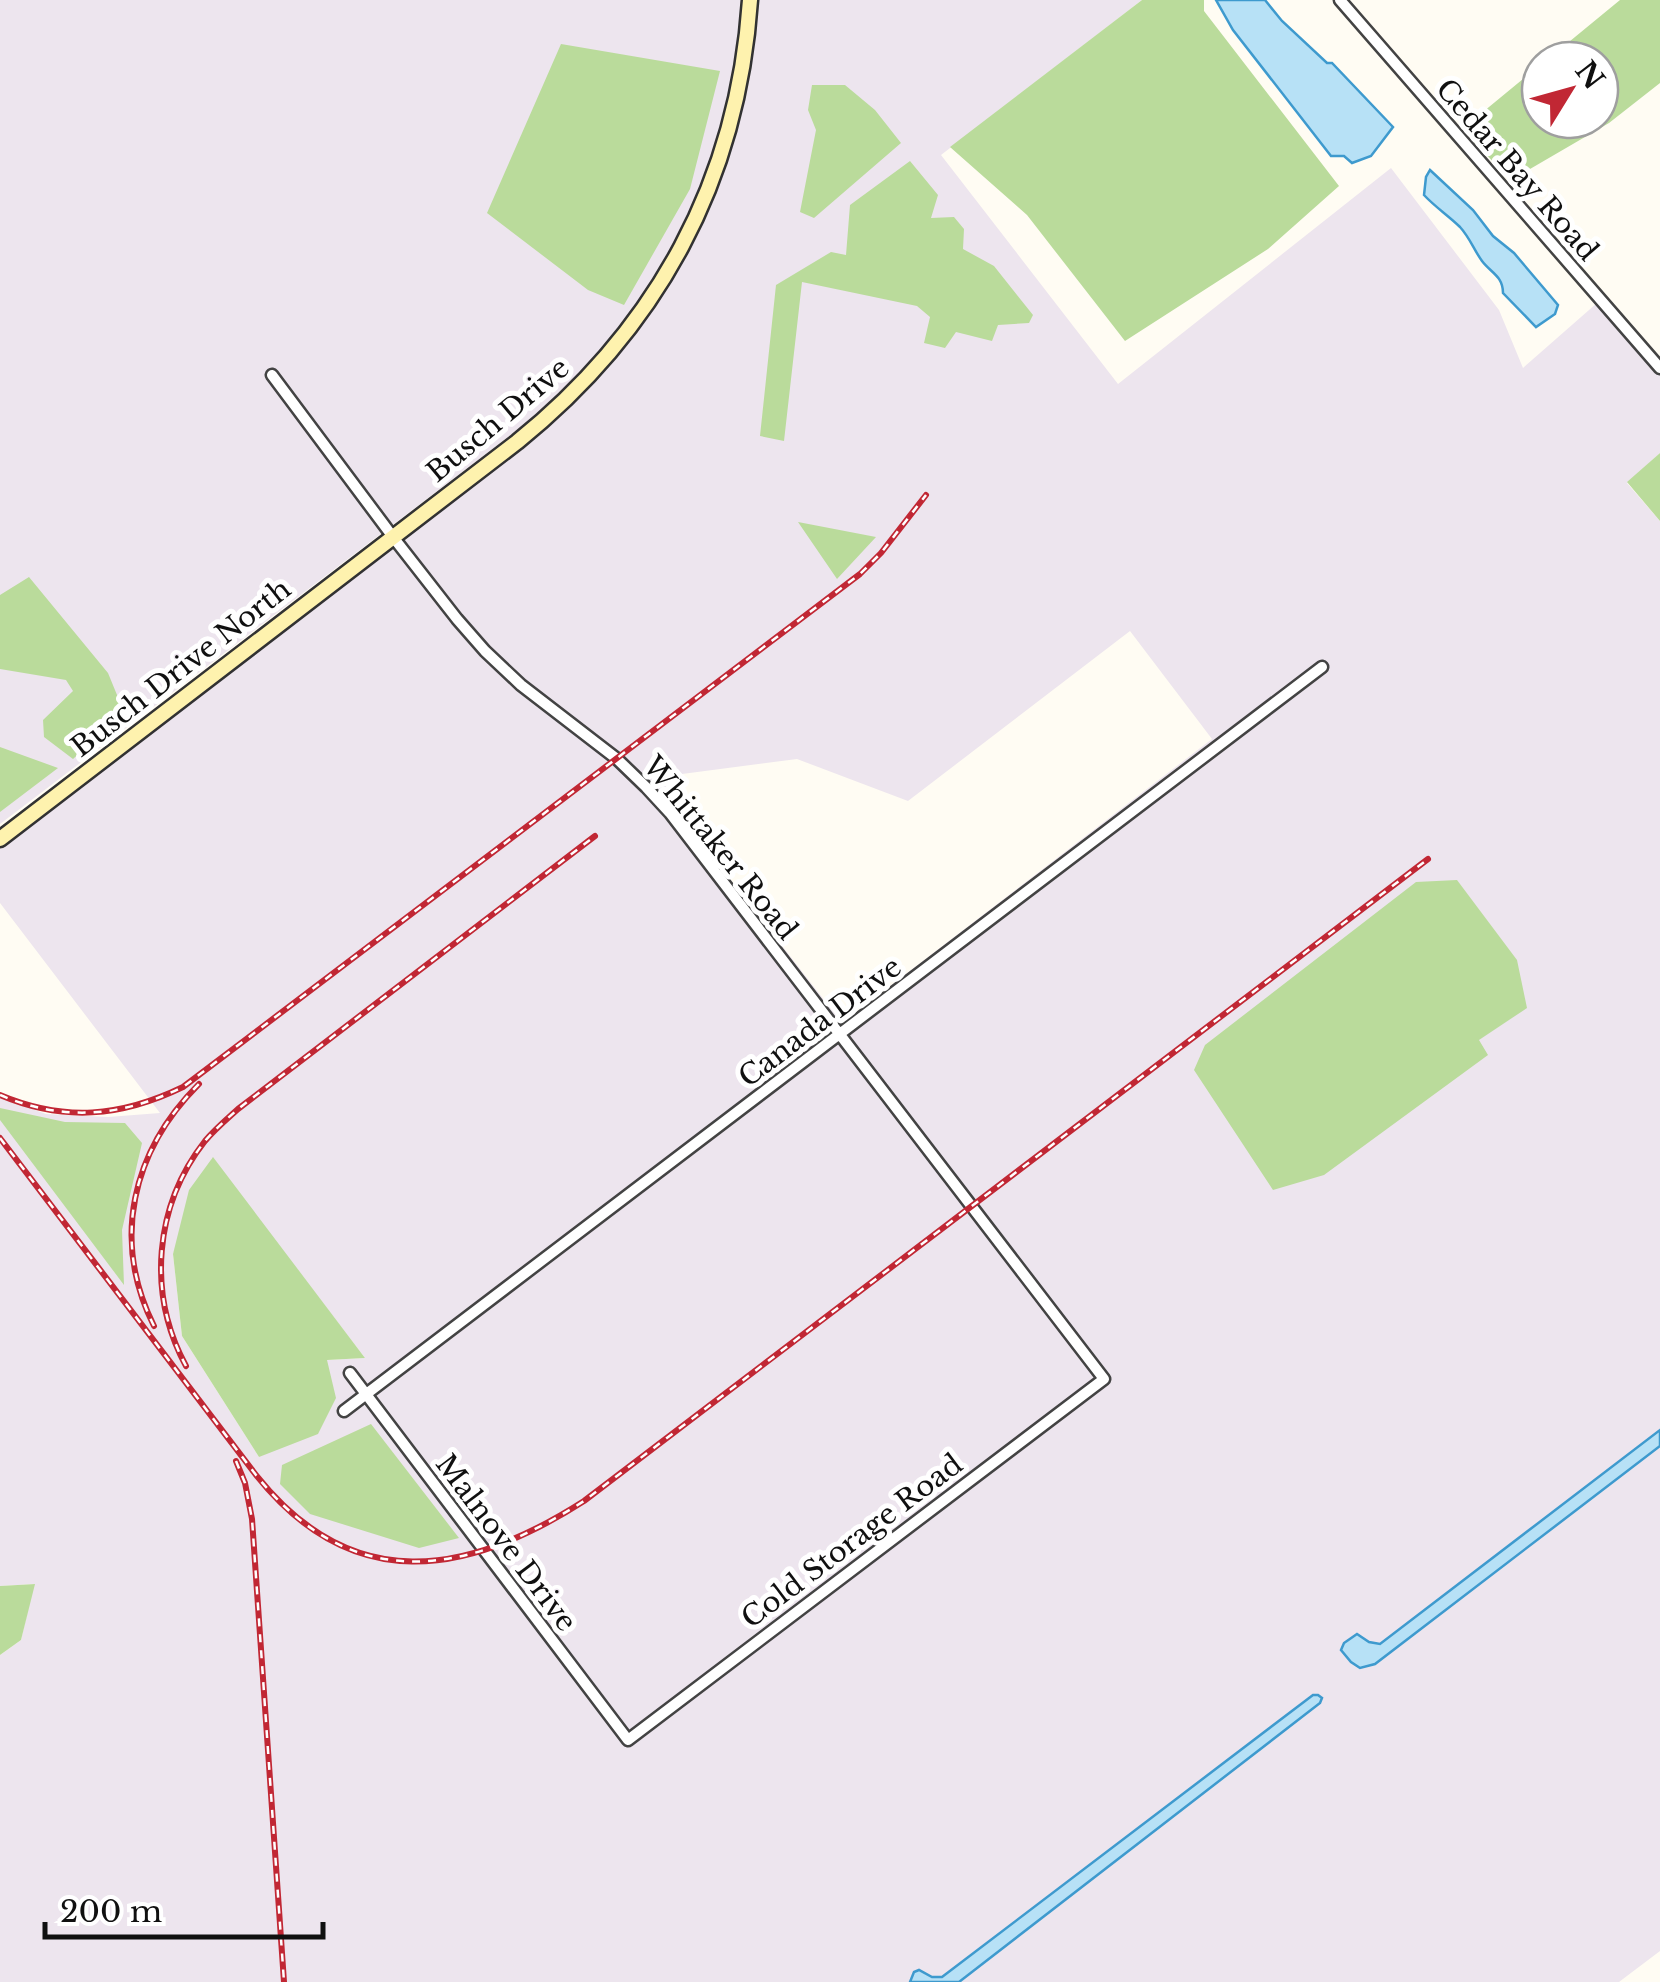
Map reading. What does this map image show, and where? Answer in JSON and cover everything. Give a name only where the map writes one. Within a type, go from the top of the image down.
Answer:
[{"type":"street","name":"Busch Drive","points":[[393,537],[555,411],[598,368],[653,296],[687,237],[715,171],[738,88],[750,0]]},
{"type":"street","name":"Cedar Bay Road","points":[[1340,0],[1660,368]]},
{"type":"street","name":"Whittaker Road","points":[[272,375],[393,537],[485,651],[521,685],[602,746],[670,813],[1104,1379]]},
{"type":"street","name":"Busch Drive North","points":[[0,839],[393,537]]},
{"type":"street","name":"Canada Drive","points":[[344,1410],[1322,667]]},
{"type":"street","name":"Malnove Drive","points":[[350,1373],[628,1740]]},
{"type":"street","name":"Cold Storage Road","points":[[628,1740],[1104,1379]]},
{"type":"shaded area","points":[[0,0],[742,0],[738,57],[715,152],[682,227],[646,292],[601,356],[558,399],[0,824]]},
{"type":"shaded area","points":[[757,0],[1142,0],[941,155],[1118,384],[1391,168],[1499,310],[1523,368],[1597,303],[1660,375],[1660,453],[1627,483],[1660,521],[1660,1951],[1619,1982],[0,1982],[0,1655],[21,1640],[34,1584],[0,1586],[0,1097],[46,1114],[108,1117],[160,1113],[0,903],[0,844],[554,421],[605,371],[660,299],[691,247],[719,185],[748,78]],"holes":[[[1130,631],[1212,739],[842,1023],[664,794],[667,783],[682,774],[797,759],[908,801]],[[212,1158],[365,1358],[326,1360],[259,1457],[182,1336],[173,1254]]]},
{"type":"green space","points":[[1142,0],[1204,0],[1204,11],[1339,186],[1268,249],[1125,341],[1027,215],[950,147]]},
{"type":"green space","points":[[1620,0],[1660,0],[1660,83],[1620,114],[1620,40],[1571,40]]},
{"type":"green space","points":[[561,44],[720,71],[690,189],[624,305],[588,290],[487,213]]},
{"type":"green space","points":[[1520,81],[1520,140],[1580,140],[1511,180],[1471,139],[1472,121]]},
{"type":"green space","points":[[812,85],[845,85],[875,110],[901,143],[814,218],[800,212],[816,130],[808,110]]},
{"type":"green space","points":[[910,161],[938,195],[931,218],[954,217],[964,229],[963,249],[994,266],[1033,315],[1029,323],[998,325],[992,341],[956,332],[945,348],[924,343],[930,317],[917,306],[802,282],[784,441],[760,436],[776,285],[831,252],[846,255],[850,205]]},
{"type":"green space","points":[[1660,453],[1660,521],[1627,482]]},
{"type":"green space","points":[[798,522],[876,537],[837,579]]},
{"type":"green space","points":[[29,577],[108,673],[124,712],[73,759],[44,737],[43,720],[73,691],[66,680],[0,669],[0,595]]},
{"type":"green space","points":[[0,747],[58,768],[0,812]]},
{"type":"green space","points":[[1457,880],[1517,960],[1527,1008],[1479,1040],[1488,1055],[1324,1175],[1273,1190],[1194,1070],[1205,1045],[1416,882]]},
{"type":"green space","points":[[0,1108],[65,1122],[125,1123],[142,1143],[122,1230],[124,1285],[0,1120]]},
{"type":"green space","points":[[213,1157],[365,1358],[327,1360],[336,1398],[318,1434],[259,1457],[182,1336],[173,1254],[189,1190]]},
{"type":"green space","points":[[371,1424],[459,1538],[419,1548],[310,1514],[280,1484],[282,1465]]},
{"type":"green space","points":[[35,1584],[21,1640],[0,1655],[0,1586]]},
{"type":"water","points":[[1216,0],[1265,0],[1282,21],[1327,63],[1332,63],[1393,127],[1371,156],[1352,163],[1344,156],[1331,156],[1233,30]]},
{"type":"water","points":[[1430,170],[1514,253],[1558,305],[1555,314],[1536,327],[1503,293],[1499,279],[1463,231],[1424,195]]},
{"type":"water","points":[[1660,1430],[1660,1446],[1375,1664],[1360,1668],[1341,1650],[1357,1634],[1380,1644]]},
{"type":"water","points":[[1313,1695],[1322,1698],[1320,1703],[959,1982],[910,1982],[919,1970],[942,1977]]},
{"type":"railway","points":[[0,1095],[47,1109],[92,1112],[137,1105],[183,1087],[860,574],[926,495]]},
{"type":"railway","points":[[186,1366],[165,1310],[162,1251],[175,1193],[205,1141],[238,1109],[595,836]]},
{"type":"railway","points":[[0,1138],[256,1475],[293,1514],[331,1541],[371,1556],[412,1561],[454,1558],[497,1546],[584,1501],[1428,859]]},
{"type":"railway","points":[[154,1326],[133,1261],[135,1198],[158,1138],[199,1084]]},
{"type":"railway","points":[[236,1461],[252,1519],[284,1982]]}]
